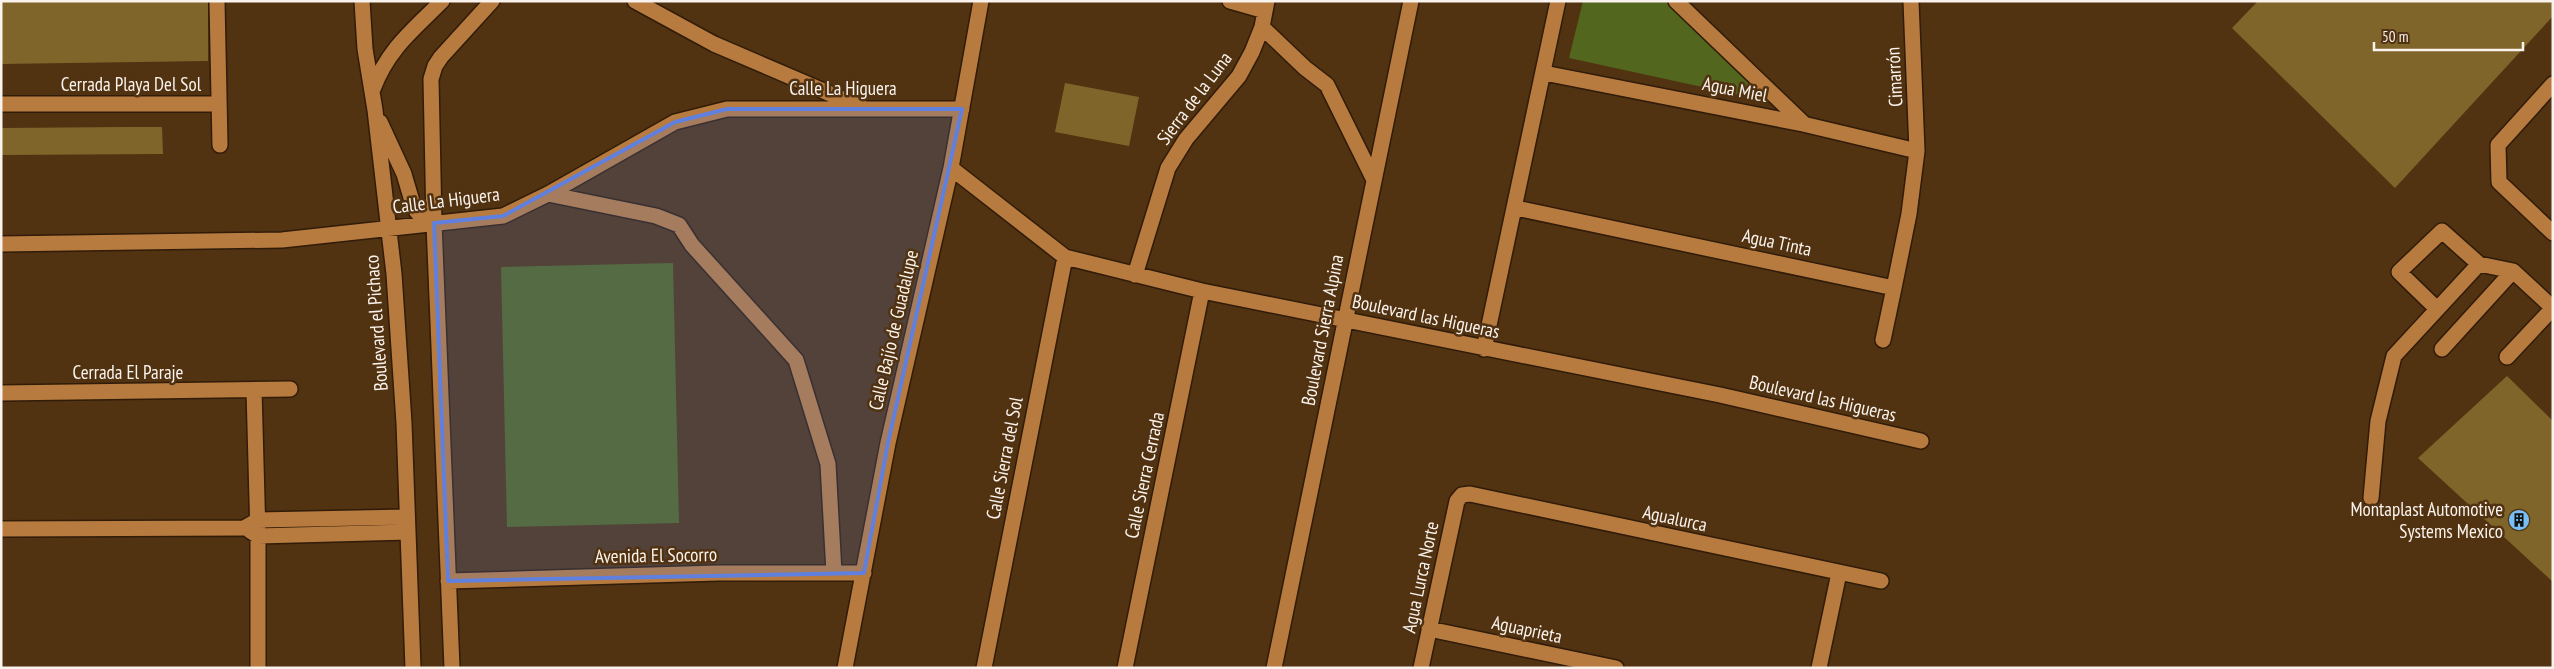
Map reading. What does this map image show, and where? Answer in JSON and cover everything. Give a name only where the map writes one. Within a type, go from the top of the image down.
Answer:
[{"type":"street","name":"Cerrada Playa Del Sol","points":[[217,1],[220,145]]},
{"type":"street","name":"Boulevard el Pichaco","points":[[362,1],[365,50],[375,110],[399,350],[413,668]]},
{"type":"street","points":[[372,90],[381,67],[395,48],[442,1]]},
{"type":"street","points":[[452,668],[434,223],[431,79],[438,62],[492,1]]},
{"type":"street","points":[[635,1],[714,44],[870,110]]},
{"type":"street","name":"Calle Bajío de Guadalupe","points":[[845,668],[888,443],[951,168],[981,1]]},
{"type":"street","points":[[1230,1],[1266,6]]},
{"type":"street","name":"Boulevard Sierra Alpina","points":[[1274,668],[1373,178],[1411,1]]},
{"type":"street","points":[[1484,349],[1516,208],[1558,1]]},
{"type":"street","points":[[1676,1],[1803,124]]},
{"type":"street","name":"Cimarrón","points":[[1911,1],[1917,151]]},
{"type":"street","name":"Sierra de la Luna","points":[[1135,276],[1172,160],[1186,139],[1239,76],[1252,52],[1262,27],[1266,6]]},
{"type":"street","points":[[1262,27],[1305,68],[1327,85],[1373,178]]},
{"type":"street","name":"Agua Miel","points":[[1544,73],[1803,124],[1917,151]]},
{"type":"street","points":[[2553,84],[2498,145],[2499,182],[2553,233]]},
{"type":"street","name":"Cerrada Playa Del Sol","points":[[1,104],[219,104]]},
{"type":"street","name":"Calle La Higuera","points":[[1,244],[272,240],[503,216],[548,194],[675,122],[727,109],[962,109]]},
{"type":"street","points":[[375,110],[404,174],[414,208],[421,217],[434,223]]},
{"type":"street","points":[[1883,340],[1910,205],[1917,151]]},
{"type":"street","name":"Boulevard las Higueras","points":[[951,168],[1066,257],[1135,276],[1202,291],[1720,395],[1920,440]]},
{"type":"street","points":[[548,194],[656,216],[679,225],[692,246],[796,360],[828,464],[834,573]]},
{"type":"street","name":"Agua Tinta","points":[[1516,208],[1894,288]]},
{"type":"street","points":[[2437,309],[2399,272],[2442,231],[2479,264],[2512,271],[2553,308],[2507,357]]},
{"type":"street","name":"Calle Sierra del Sol","points":[[984,668],[1066,257]]},
{"type":"street","points":[[2371,498],[2378,421],[2394,356],[2479,264]]},
{"type":"street","points":[[2442,349],[2512,271]]},
{"type":"street","name":"Calle Sierra Cerrada","points":[[1125,668],[1202,291]]},
{"type":"street","points":[[254,390],[258,520],[258,668]]},
{"type":"street","name":"Cerrada El Paraje","points":[[1,393],[290,390]]},
{"type":"street","name":"Agualurca","points":[[1462,495],[1470,494],[1880,581]]},
{"type":"street","name":"Agua Lurca Norte","points":[[1421,668],[1457,501],[1462,495]]},
{"type":"street","points":[[1,529],[244,528],[258,520],[408,525]]},
{"type":"street","points":[[244,528],[258,536],[408,525]]},
{"type":"street","name":"Avenida El Socorro","points":[[448,581],[864,573]]},
{"type":"street","points":[[1819,668],[1839,573]]},
{"type":"street","name":"Aguaprieta","points":[[1429,629],[1616,668]]},
{"type":"highlighted area","points":[[727,109],[962,109],[888,443],[864,573],[448,581],[434,223],[503,216],[675,122]]},
{"type":"green space","points":[[1583,1],[1668,1],[1750,74],[1750,85],[1739,95],[1569,58]]},
{"type":"green space","points":[[673,263],[679,523],[507,527],[501,267]]},
{"type":"building","points":[[2,1],[208,1],[208,61],[1,64]]},
{"type":"building","points":[[2258,1],[2553,1],[2553,16],[2395,188],[2232,28]]},
{"type":"building","points":[[1065,83],[1139,97],[1129,146],[1055,132]]},
{"type":"building","points":[[162,127],[163,154],[1,155],[1,128]]},
{"type":"building","name":"Montaplast Automotive Systems Mexico","points":[[2507,376],[2553,421],[2553,582],[2418,458]]},
{"type":"place","name":"Montaplast Automotive Systems Mexico","points":[[2519,520]]}]
